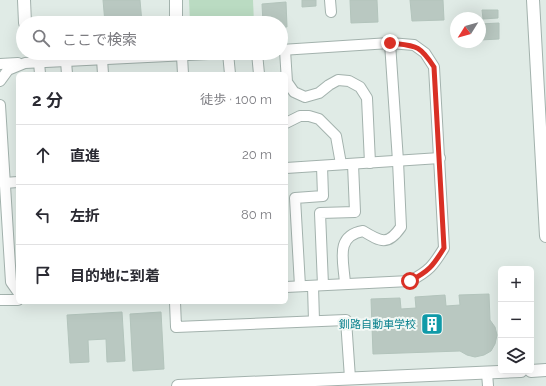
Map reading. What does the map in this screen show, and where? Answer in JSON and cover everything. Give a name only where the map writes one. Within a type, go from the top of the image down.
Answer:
[{"type":"street","points":[[24,0],[25,16]]},
{"type":"street","points":[[176,0],[176,16]]},
{"type":"street","points":[[533,0],[546,236]]},
{"type":"street","points":[[534,370],[546,370]]},
{"type":"street","points":[[178,386],[350,378],[365,382],[498,372]]},
{"type":"lane","points":[[330,0],[331,12]]},
{"type":"lane","points":[[288,50],[390,43],[414,45],[425,52],[434,67],[444,248],[426,272],[410,281],[288,287]]},
{"type":"lane","points":[[345,284],[343,246],[347,238],[363,231],[378,240],[389,240],[401,227],[390,43]]},
{"type":"lane","points":[[0,64],[84,60]]},
{"type":"lane","points":[[102,60],[103,72]]},
{"type":"lane","points":[[182,60],[183,72]]},
{"type":"lane","points":[[229,60],[230,72]]},
{"type":"lane","points":[[258,60],[259,72]]},
{"type":"lane","points":[[284,60],[286,72]]},
{"type":"lane","points":[[66,61],[67,72]]},
{"type":"lane","points":[[0,81],[8,70],[25,62]]},
{"type":"lane","points":[[39,62],[40,72]]},
{"type":"lane","points":[[288,83],[294,92],[305,97],[319,93],[338,80],[349,81],[360,87],[367,98],[370,163]]},
{"type":"lane","points":[[0,105],[4,183],[13,236],[11,282],[16,289]]},
{"type":"lane","points":[[288,122],[300,116],[309,116],[319,119],[336,136],[341,164]]},
{"type":"lane","points":[[288,168],[440,158]]},
{"type":"lane","points":[[314,321],[318,285],[320,213],[355,212],[353,164]]},
{"type":"lane","points":[[300,286],[295,198],[324,196],[322,166]]},
{"type":"lane","points":[[4,183],[16,182]]},
{"type":"lane","points":[[0,300],[16,300]]},
{"type":"lane","points":[[176,304],[176,327],[346,320],[350,378]]},
{"type":"lane","points":[[487,372],[488,386]]},
{"type":"green space","points":[[189,0],[253,0],[254,16],[190,16]]},
{"type":"building","points":[[103,0],[140,0],[141,16],[104,16]]},
{"type":"building","points":[[302,0],[316,0],[316,6],[302,7]]},
{"type":"building","points":[[350,0],[377,0],[378,22],[351,23]]},
{"type":"building","points":[[410,0],[443,0],[444,20],[412,21]]},
{"type":"building","points":[[286,2],[287,16],[263,16],[262,4]]},
{"type":"building","points":[[482,10],[498,10],[498,18],[486,19],[486,12],[482,12]]},
{"type":"building","points":[[499,23],[499,39],[486,40],[486,24]]},
{"type":"building","name":"釧路自動車学校","points":[[489,294],[490,320],[495,327],[497,335],[495,344],[491,351],[484,355],[475,357],[460,351],[373,354],[371,299],[400,298],[401,309],[416,308],[415,297],[445,295],[446,306],[460,305],[459,295]]},
{"type":"building","points":[[122,312],[125,361],[107,362],[106,339],[88,340],[89,362],[70,363],[67,315]]},
{"type":"building","points":[[161,312],[164,369],[133,371],[130,314]]},
{"type":"place","name":"釧路自動車学校","points":[[432,324]]},
{"type":"route","points":[[390,43],[414,45],[425,52],[434,67],[444,248],[426,272],[410,281]]}]
